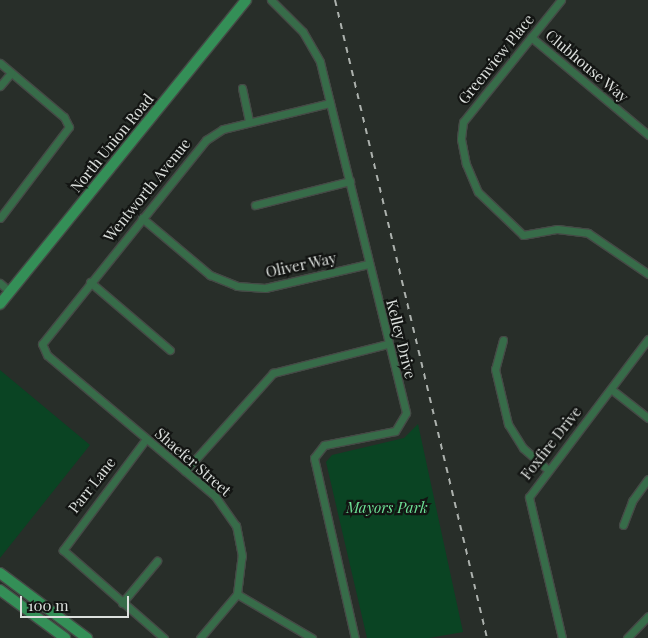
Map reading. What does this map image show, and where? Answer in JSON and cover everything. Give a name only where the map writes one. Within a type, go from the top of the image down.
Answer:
[{"type":"street","name":"North Union Road","points":[[0,304],[246,0]]},
{"type":"street","name":"Kelley Drive","points":[[271,0],[314,48],[350,181],[368,264],[406,413],[402,426],[324,445],[314,458],[354,638]]},
{"type":"street","name":"Greenview Place","points":[[561,0],[468,114],[461,139],[472,180],[486,202],[523,235],[553,230],[588,233],[605,241],[648,274]]},
{"type":"street","name":"Clubhouse Way","points":[[531,38],[648,135]]},
{"type":"street","points":[[0,63],[64,116],[69,126],[0,218]]},
{"type":"street","points":[[0,86],[11,73]]},
{"type":"street","points":[[242,88],[249,122]]},
{"type":"street","name":"Wentworth Avenue","points":[[53,360],[42,344],[206,140],[249,122],[330,103]]},
{"type":"street","points":[[255,205],[350,181]]},
{"type":"street","name":"Oliver Way","points":[[142,218],[210,274],[237,286],[264,288],[368,264]]},
{"type":"street","points":[[90,282],[170,350]]},
{"type":"street","points":[[0,283],[10,292]]},
{"type":"street","points":[[504,340],[495,369],[508,424],[523,448],[548,470]]},
{"type":"street","name":"Foxfire Drive","points":[[562,638],[528,505],[531,491],[648,340]]},
{"type":"street","points":[[185,471],[273,373],[388,344]]},
{"type":"street","name":"Shaefer Street","points":[[53,360],[215,496],[236,526],[242,556],[237,594]]},
{"type":"street","points":[[611,389],[648,418]]},
{"type":"street","name":"Parr Lane","points":[[122,603],[63,550],[146,439]]},
{"type":"street","points":[[623,525],[632,501],[648,479]]},
{"type":"street","points":[[157,561],[122,603],[164,638]]},
{"type":"street","points":[[0,573],[87,638]]},
{"type":"street","points":[[0,590],[65,638]]},
{"type":"street","points":[[200,638],[237,594],[312,638]]},
{"type":"street","points":[[627,638],[647,620]]},
{"type":"green space","points":[[0,370],[90,445],[0,558]]},
{"type":"green space","name":"Mayors Park","points":[[418,424],[463,632],[429,638],[367,638],[326,462],[332,455],[404,438]]},
{"type":"railway","points":[[335,0],[487,638]]}]
